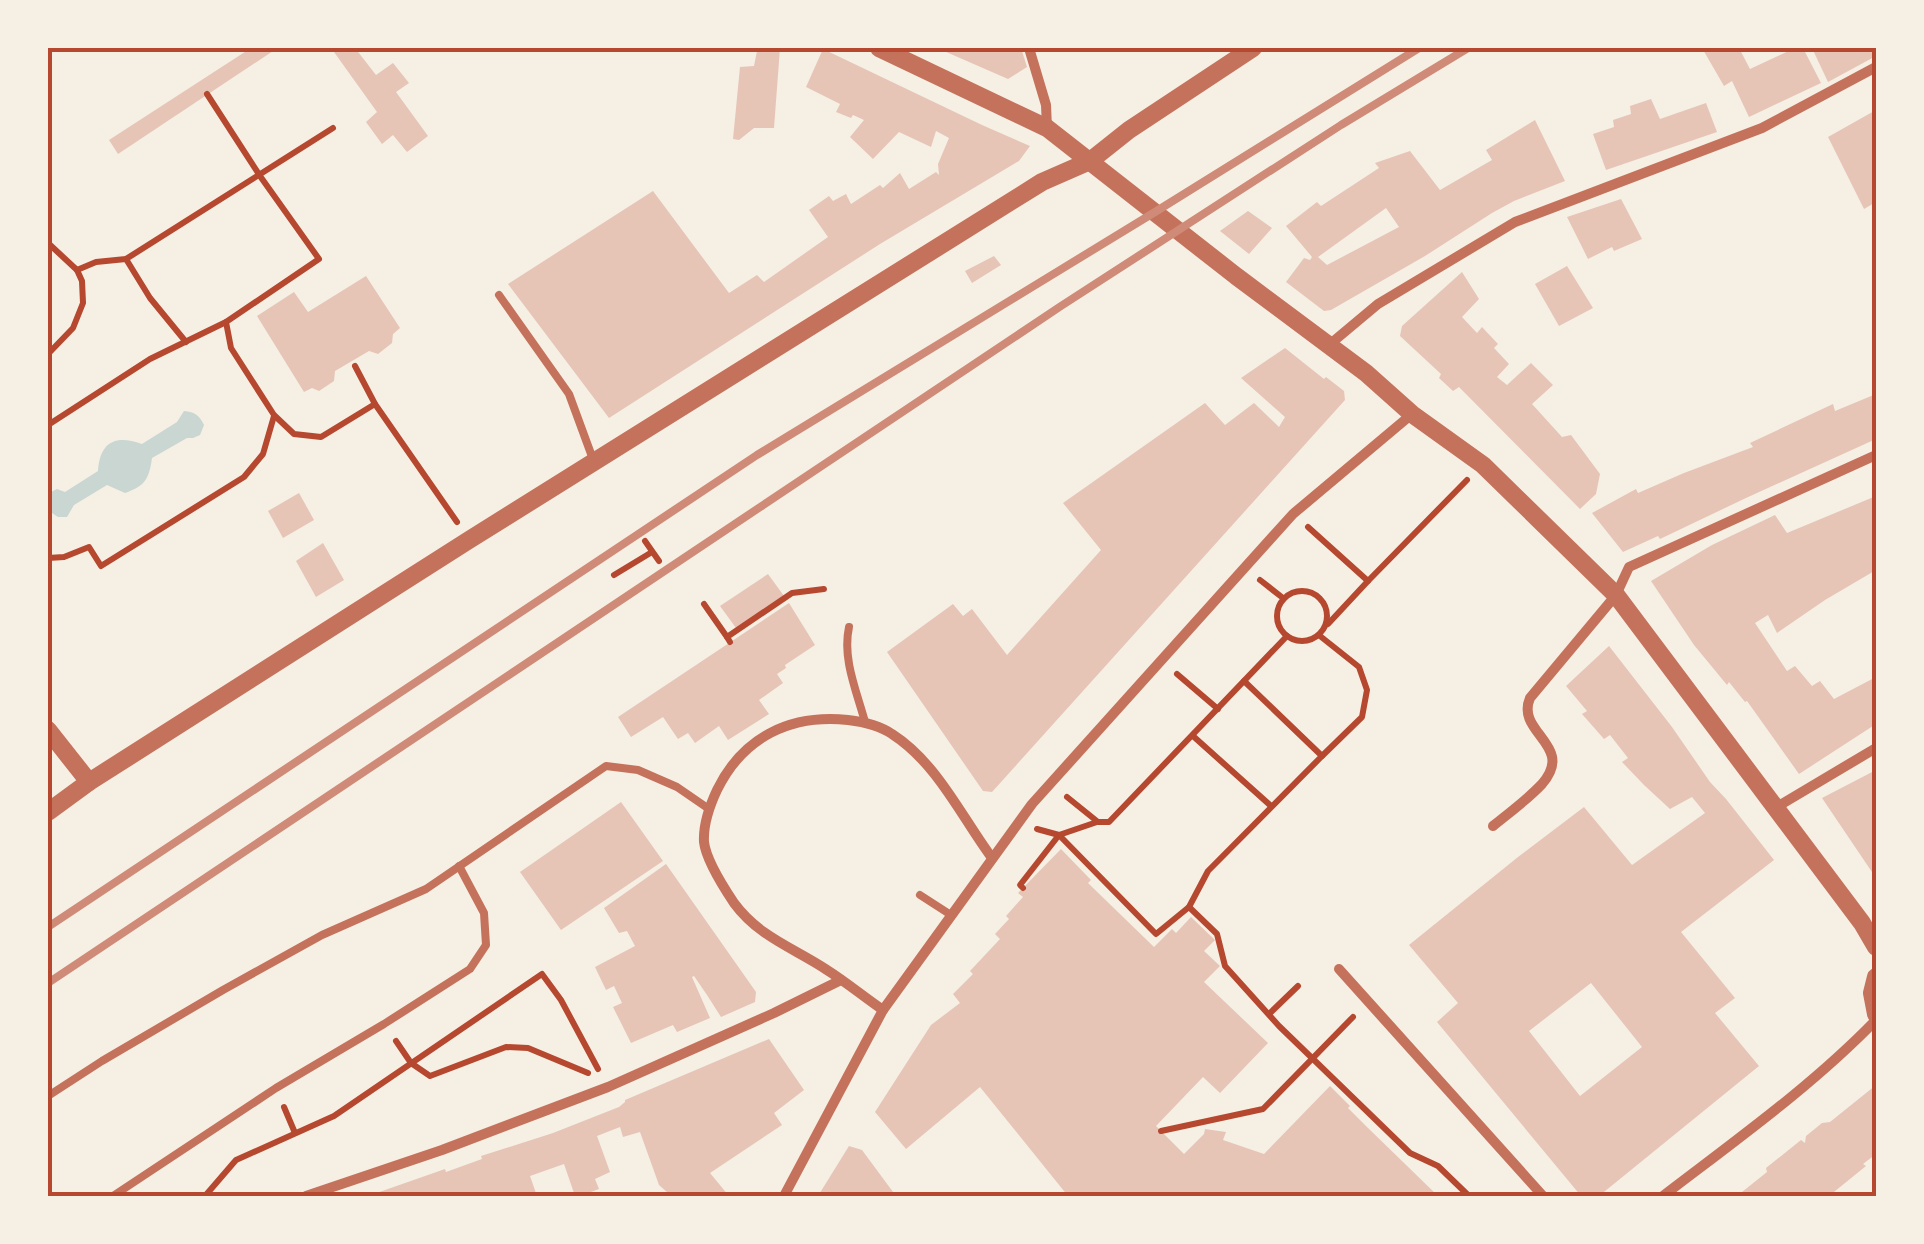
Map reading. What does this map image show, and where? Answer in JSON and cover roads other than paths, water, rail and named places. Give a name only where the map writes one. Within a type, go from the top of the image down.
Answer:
[{"type":"street","points":[[879,48],[1047,128],[1483,466],[1616,595],[1876,947]]},
{"type":"street","points":[[1028,48],[1046,106],[1047,128]]},
{"type":"street","points":[[48,812],[88,782],[469,540],[1042,182],[1090,161],[1129,130],[1253,48]]},
{"type":"street","points":[[1329,345],[1378,304],[1515,222],[1762,128],[1876,67]]},
{"type":"street","points":[[784,1196],[882,1010],[1032,804],[1293,514],[1412,414]]},
{"type":"street","points":[[1493,826],[1542,784],[1553,759],[1549,746],[1527,719],[1530,698],[1616,595],[1629,567],[1876,455]]},
{"type":"street","points":[[882,1010],[825,969],[770,939],[736,906],[718,877],[704,842],[708,808],[728,769],[759,738],[779,728],[821,717],[865,722],[890,732],[924,759],[992,858]]},
{"type":"street","points":[[48,730],[88,782]]},
{"type":"street","points":[[1776,808],[1876,748]]},
{"type":"street","points":[[1338,969],[1544,1196]]},
{"type":"street","points":[[1663,1196],[1850,1048],[1876,1017],[1872,993],[1876,977]]},
{"type":"street","points":[[306,1196],[608,1087],[842,980]]},
{"type":"lane","points":[[499,296],[569,394],[594,462]]},
{"type":"lane","points":[[849,627],[848,662],[865,722]]},
{"type":"lane","points":[[48,1096],[223,990],[322,936],[426,889],[606,766],[638,770],[677,787],[708,808]]},
{"type":"lane","points":[[113,1196],[276,1088],[470,969],[486,945],[484,913],[459,866]]},
{"type":"lane","points":[[920,895],[951,915]]},
{"type":"railway","points":[[48,927],[757,455],[1419,48]]},
{"type":"railway","points":[[48,983],[1061,306],[1468,48]]}]
